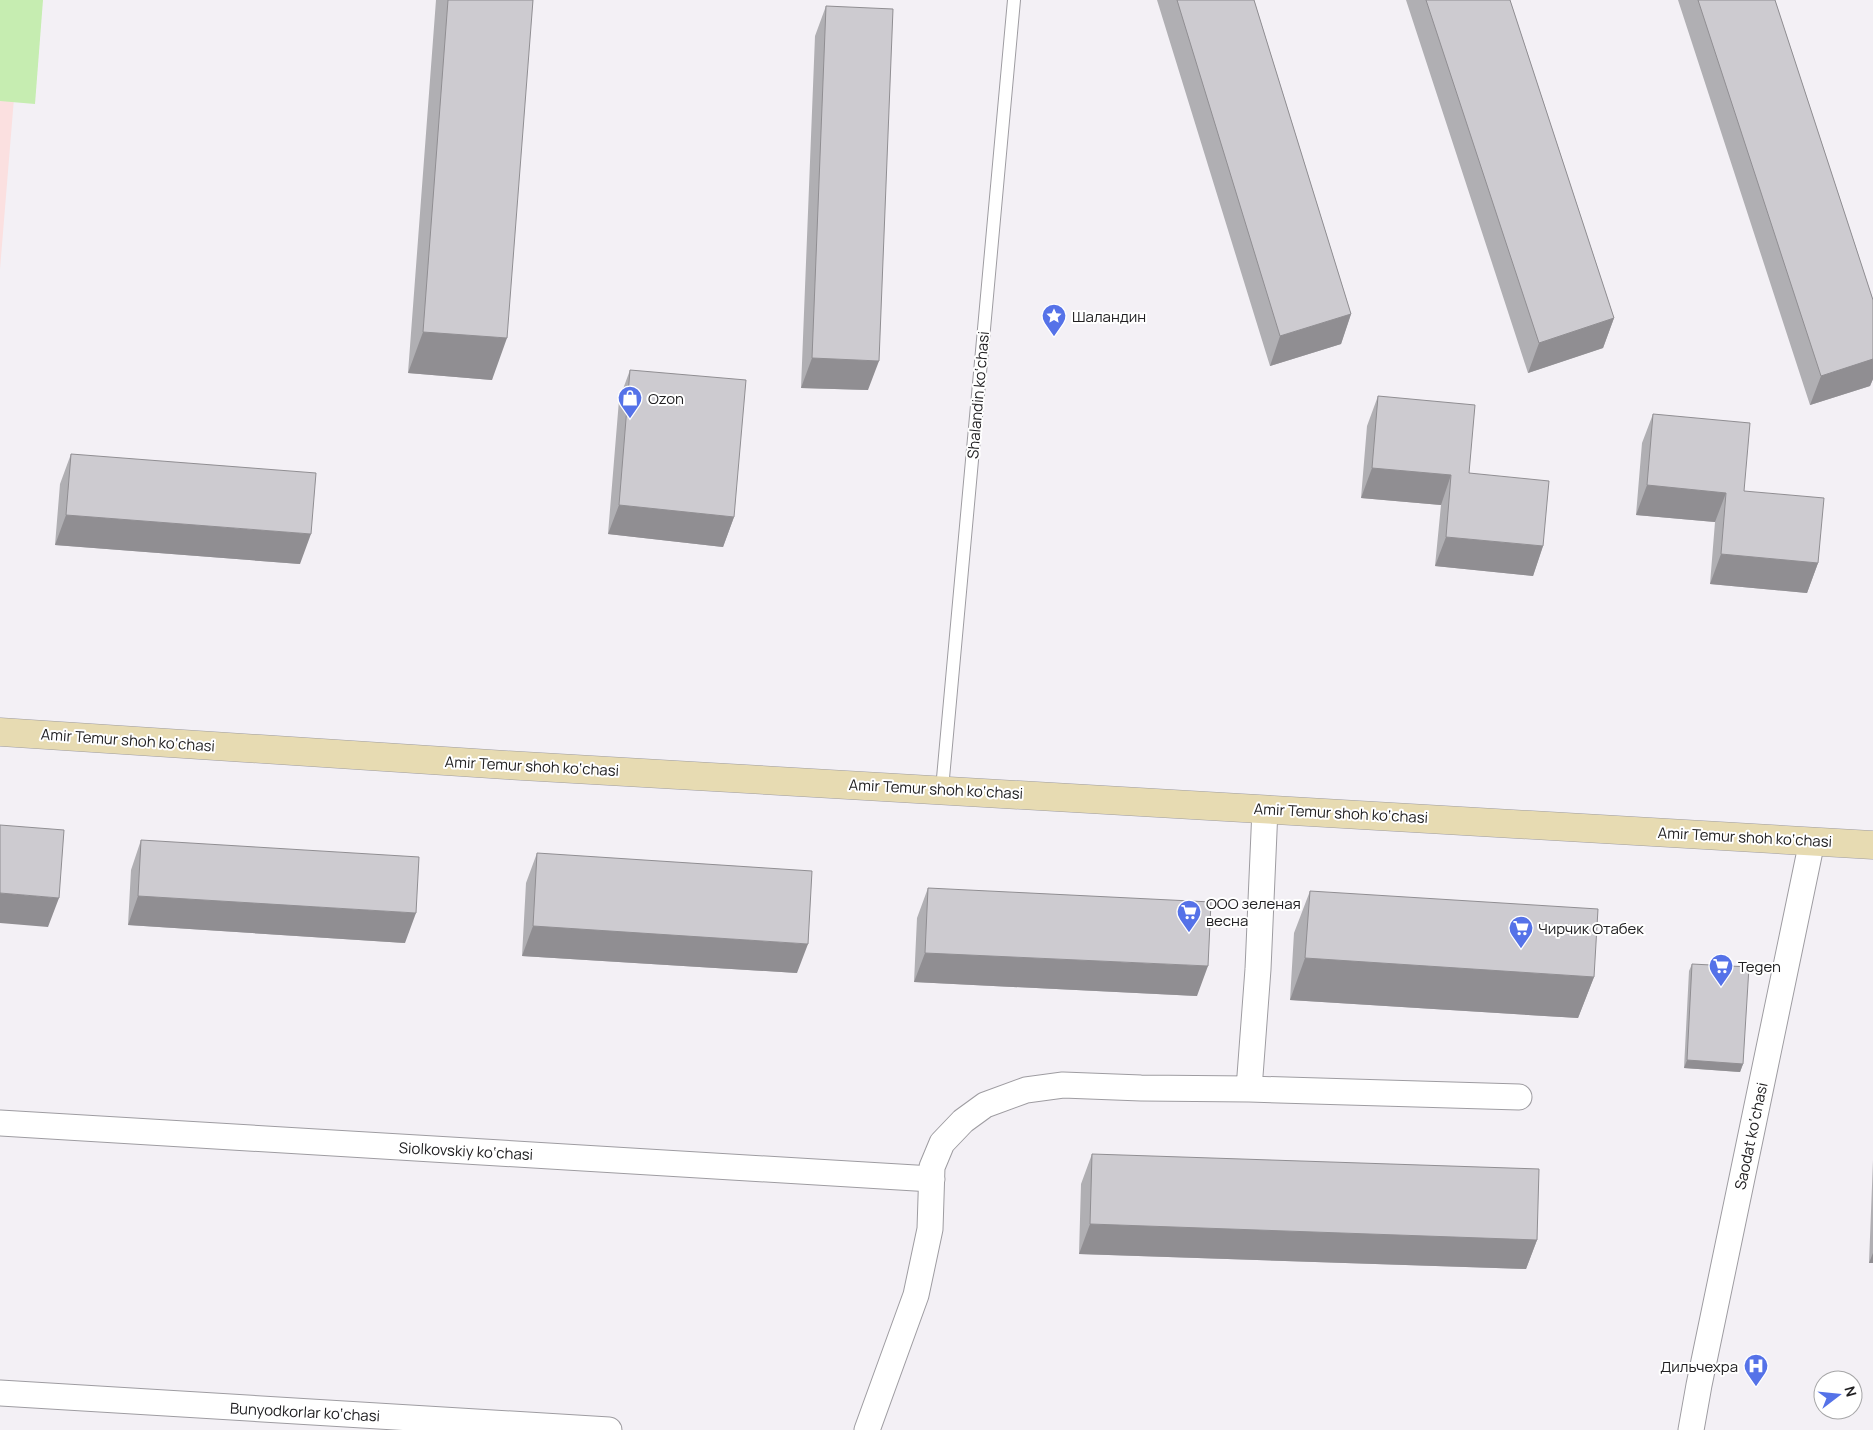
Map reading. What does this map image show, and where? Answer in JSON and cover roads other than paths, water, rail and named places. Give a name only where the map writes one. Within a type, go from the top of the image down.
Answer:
[{"type":"main road","name":"Amir Temur shoh ko‘chasi","points":[[0,732],[516,766],[942,789],[1873,845]]},
{"type":"street","points":[[1248,1089],[1258,970],[1265,809]]},
{"type":"street","name":"Saodat ko‘chasi","points":[[1691,1430],[1812,841]]},
{"type":"street","points":[[867,1430],[916,1295],[930,1229],[932,1167],[942,1143],[963,1121],[985,1105],[1026,1090],[1063,1085],[1519,1097]]},
{"type":"street","name":"Siolkovskiy ko‘chasi","points":[[0,1123],[932,1179]]},
{"type":"street","name":"Bunyodkorlar ko‘chasi","points":[[0,1393],[609,1430]]},
{"type":"lane","name":"Shalandin ko‘chasi","points":[[942,789],[1014,0]]},
{"type":"place","name":"Шаландин","points":[[1054,337]]},
{"type":"place","name":"Ozon","points":[[630,419]]},
{"type":"place","name":"ООО зеленая весна","points":[[1189,933]]},
{"type":"place","name":"Чирчик Отабек","points":[[1521,949]]},
{"type":"place","name":"Tegen","points":[[1721,987]]},
{"type":"place","name":"Дильчехра","points":[[1756,1387]]}]
